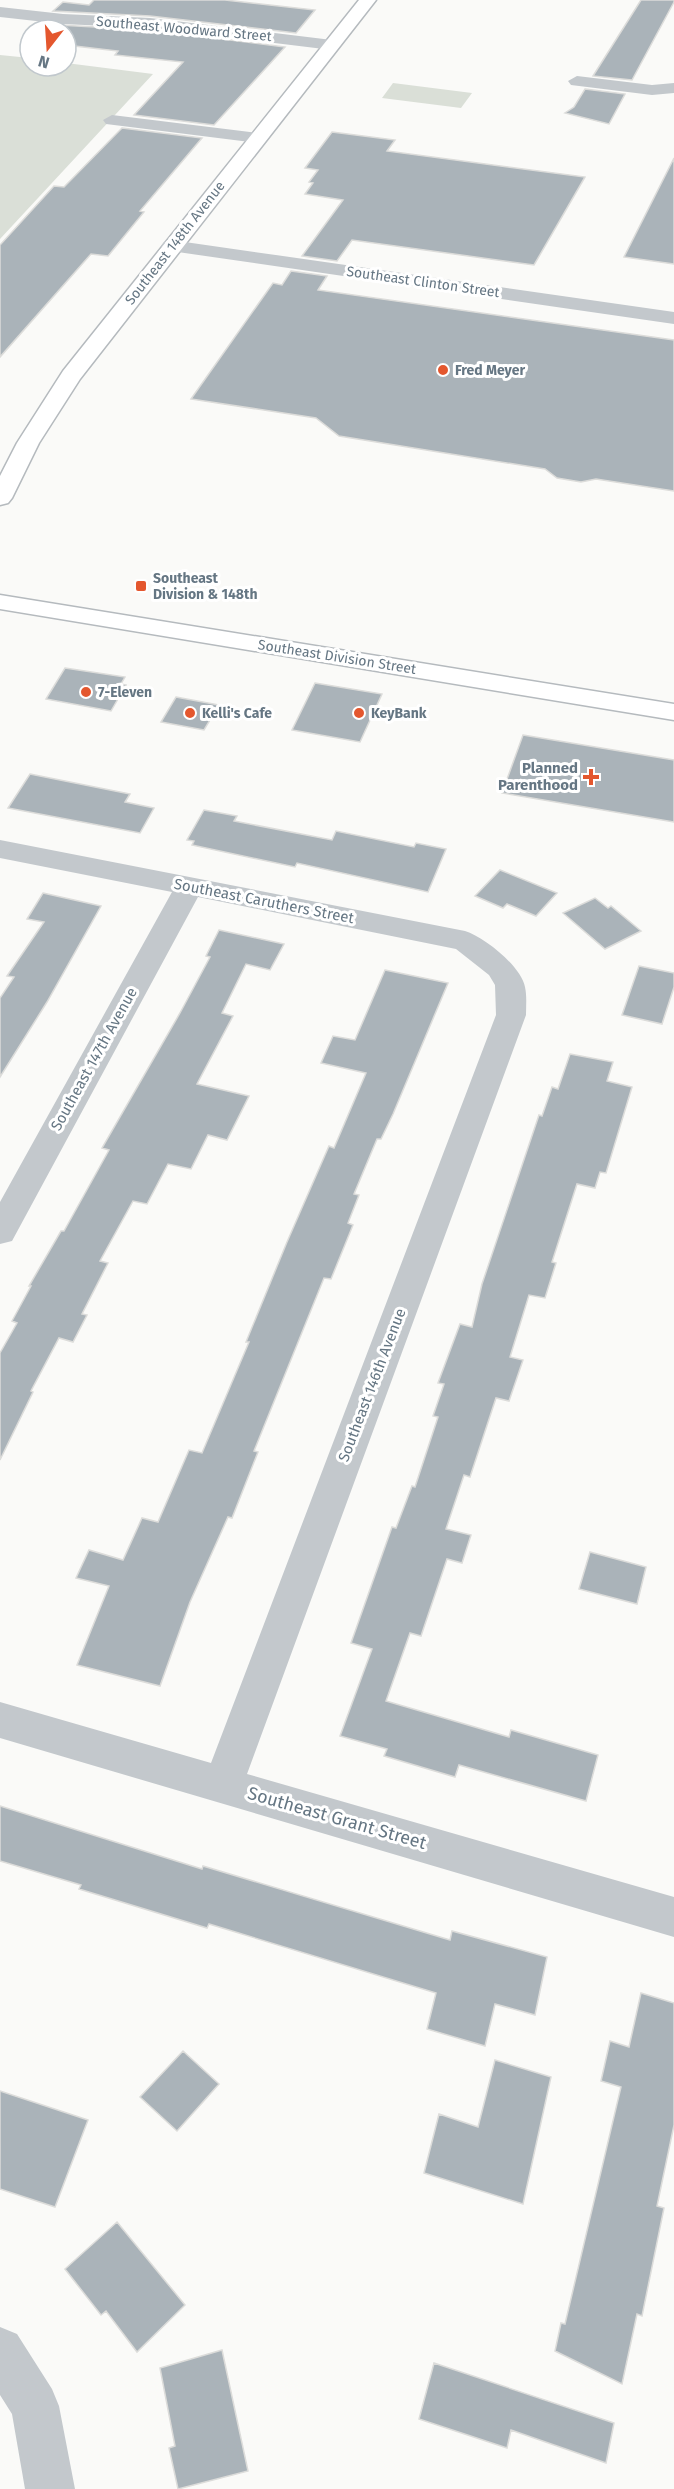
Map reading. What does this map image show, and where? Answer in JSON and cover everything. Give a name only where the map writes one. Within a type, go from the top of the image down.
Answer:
[{"type":"main road","name":"Southeast 148th Avenue","points":[[0,498],[33,435],[71,376],[171,246],[368,0]]},
{"type":"main road","name":"Southeast Division Street","points":[[0,580],[674,689]]},
{"type":"main road","name":"Southeast Division Street","points":[[0,602],[674,712]]},
{"type":"street","name":"Southeast Woodward Street","points":[[0,12],[160,24],[332,45]]},
{"type":"street","points":[[0,31],[18,14]]},
{"type":"street","points":[[577,81],[652,90],[674,88]]},
{"type":"street","points":[[112,120],[258,138]]},
{"type":"street","name":"Southeast Clinton Street","points":[[171,246],[674,318]]},
{"type":"street","name":"Southeast Caruthers Street","points":[[0,849],[465,941],[499,968],[510,985]]},
{"type":"street","name":"Southeast 147th Avenue","points":[[0,1232],[189,887]]},
{"type":"street","name":"Southeast 146th Avenue","points":[[223,1784],[511,1015],[510,985]]},
{"type":"street","name":"Southeast Grant Street","points":[[0,1720],[674,1917]]},
{"type":"street","points":[[0,2351],[35,2406],[50,2489]]},
{"type":"shaded area","points":[[0,55],[18,57],[18,78],[78,78],[78,65],[153,74],[0,239]]},
{"type":"shaded area","points":[[393,83],[472,93],[461,108],[382,98]]},
{"type":"building","points":[[94,0],[225,0],[315,10],[296,33],[150,16],[53,11],[63,2],[89,5]]},
{"type":"building","points":[[641,0],[674,0],[674,2],[632,80],[593,76]]},
{"type":"building","points":[[78,26],[150,30],[285,47],[214,125],[134,115],[183,62],[115,55],[118,51],[78,46]]},
{"type":"building","points":[[585,89],[625,94],[609,124],[565,113],[574,107]]},
{"type":"building","points":[[122,128],[202,138],[140,211],[144,212],[108,256],[91,254],[0,357],[0,245],[54,186],[64,187]]},
{"type":"building","points":[[332,132],[395,140],[387,151],[585,177],[534,265],[352,240],[337,261],[302,256],[343,200],[305,194],[313,183],[309,182],[318,170],[305,168]]},
{"type":"building","points":[[674,158],[674,264],[624,257]]},
{"type":"building","name":"Fred Meyer","points":[[291,271],[327,276],[318,290],[674,340],[674,491],[596,479],[581,482],[557,478],[545,469],[339,436],[316,418],[191,399],[273,283],[282,285]]},
{"type":"building","name":"7-Eleven","points":[[65,668],[125,677],[121,684],[126,685],[111,711],[46,699]]},
{"type":"building","name":"KeyBank","points":[[315,683],[382,694],[360,742],[292,730]]},
{"type":"building","name":"Kelli's Cafe","points":[[176,697],[219,705],[204,730],[161,722]]},
{"type":"building","name":"Planned Parenthood","points":[[523,735],[674,760],[674,822],[502,793]]},
{"type":"building","points":[[30,774],[130,794],[125,802],[154,808],[140,833],[8,808]]},
{"type":"building","points":[[204,810],[237,816],[234,821],[332,840],[336,831],[414,847],[416,843],[446,849],[428,892],[297,863],[295,867],[192,845],[194,841],[187,840]]},
{"type":"building","points":[[500,870],[557,893],[536,916],[507,904],[503,908],[475,896]]},
{"type":"building","points":[[43,893],[101,906],[47,1002],[0,1077],[0,998],[14,977],[7,976],[44,922],[27,919]]},
{"type":"building","points":[[595,898],[608,908],[611,906],[641,931],[605,949],[563,913]]},
{"type":"building","points":[[219,930],[284,944],[270,970],[246,964],[222,1013],[233,1016],[197,1084],[249,1096],[227,1140],[208,1135],[191,1169],[168,1164],[147,1204],[133,1201],[100,1261],[108,1263],[82,1314],[87,1315],[73,1342],[59,1338],[31,1391],[33,1392],[0,1460],[0,1353],[17,1323],[12,1321],[31,1286],[29,1286],[61,1231],[64,1231],[109,1150],[102,1148],[180,1013],[210,957],[206,956]]},
{"type":"building","points":[[639,966],[674,973],[674,987],[662,1024],[622,1015]]},
{"type":"building","points":[[385,970],[448,983],[393,1114],[381,1139],[377,1139],[354,1194],[359,1195],[348,1223],[353,1225],[331,1279],[324,1278],[254,1451],[258,1452],[232,1518],[228,1517],[190,1602],[160,1686],[77,1665],[109,1586],[76,1578],[89,1550],[123,1560],[142,1518],[158,1522],[189,1450],[202,1453],[249,1342],[246,1342],[287,1242],[329,1146],[334,1148],[366,1073],[321,1063],[333,1036],[355,1040]]},
{"type":"building","points":[[570,1054],[613,1062],[607,1081],[632,1087],[606,1173],[600,1172],[595,1188],[577,1184],[552,1262],[556,1263],[545,1298],[529,1295],[510,1357],[523,1360],[509,1401],[496,1398],[470,1477],[464,1475],[446,1529],[471,1535],[462,1563],[447,1559],[421,1636],[410,1633],[386,1701],[509,1737],[511,1730],[598,1755],[586,1801],[459,1765],[455,1777],[384,1756],[387,1749],[340,1736],[372,1649],[351,1643],[392,1527],[396,1528],[412,1486],[415,1487],[438,1417],[433,1416],[444,1384],[438,1383],[460,1324],[472,1327],[482,1284],[539,1115],[542,1116],[552,1087],[558,1089]]},
{"type":"building","points":[[590,1552],[646,1567],[637,1604],[579,1589]]},
{"type":"building","points":[[0,1806],[202,1869],[203,1866],[450,1940],[452,1931],[547,1957],[535,2015],[495,2004],[485,2046],[427,2029],[436,1993],[209,1924],[207,1928],[79,1889],[81,1885],[0,1861]]},
{"type":"building","points":[[641,1993],[674,2003],[674,2125],[657,2206],[664,2208],[642,2316],[637,2314],[622,2384],[555,2351],[561,2323],[565,2324],[621,2087],[601,2081],[610,2041],[629,2047]]},
{"type":"building","points":[[183,2051],[219,2084],[177,2131],[140,2097]]},
{"type":"building","points":[[495,2060],[551,2077],[523,2204],[424,2173],[439,2114],[478,2127]]},
{"type":"building","points":[[0,2091],[88,2120],[55,2207],[0,2189]]},
{"type":"building","points":[[117,2222],[185,2305],[137,2352],[106,2311],[101,2315],[65,2269]]},
{"type":"building","points":[[222,2350],[248,2471],[178,2489],[169,2448],[175,2446],[160,2368]]},
{"type":"building","points":[[434,2363],[614,2423],[606,2463],[511,2430],[507,2448],[419,2419]]},
{"type":"place","name":"Fred Meyer","points":[[443,370]]},
{"type":"place","name":"Southeast Division & 148th","points":[[141,586]]},
{"type":"place","name":"7-Eleven","points":[[86,692]]},
{"type":"place","name":"Kelli's Cafe","points":[[190,713]]},
{"type":"place","name":"KeyBank","points":[[359,713]]},
{"type":"place","name":"Planned Parenthood","points":[[591,777]]}]
